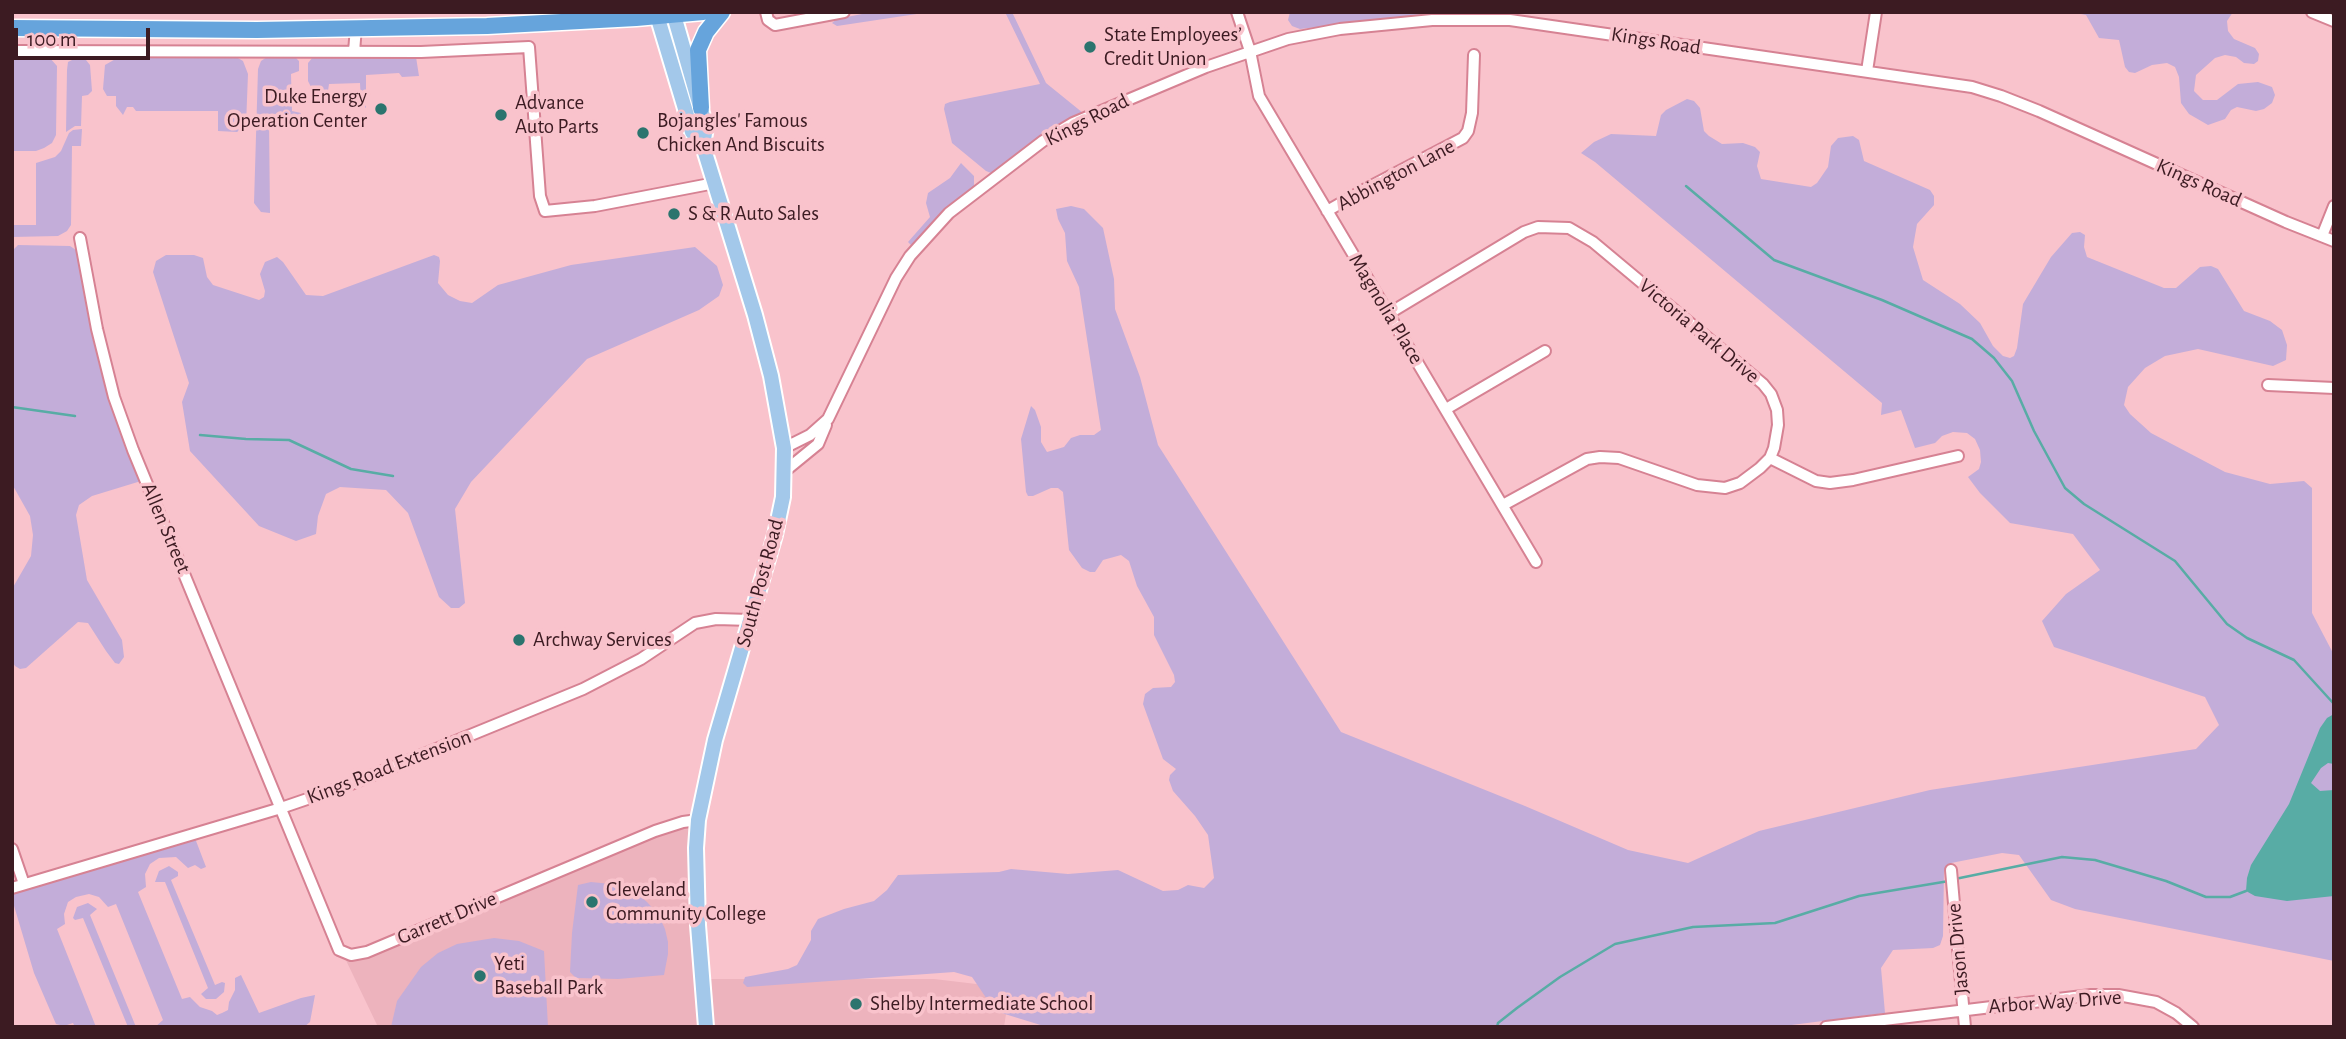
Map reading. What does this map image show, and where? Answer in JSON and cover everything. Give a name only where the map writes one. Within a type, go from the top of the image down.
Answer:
[{"type":"highway","points":[[12,28],[257,30],[488,26],[703,12]]},
{"type":"highway","points":[[701,108],[698,50],[706,32],[722,12]]},
{"type":"main road","name":"South Post Road","points":[[665,14],[701,108],[706,127],[703,146]]},
{"type":"main road","name":"South Post Road","points":[[665,14],[692,132],[703,146],[764,349],[784,448],[785,471],[775,535],[715,740],[698,820],[698,925],[706,1027]]},
{"type":"street","points":[[766,12],[769,22],[776,25],[844,12]]},
{"type":"street","name":"Magnolia Place","points":[[1237,12],[1250,51],[1259,96],[1536,562]]},
{"type":"street","points":[[1867,71],[1876,12]]},
{"type":"street","points":[[2312,12],[2334,21]]},
{"type":"street","name":"Kings Road","points":[[784,448],[810,435],[828,419],[896,278],[910,256],[949,213],[1043,141],[1073,123],[1250,51],[1288,39],[1340,29],[1394,22],[1466,18],[1510,20],[1939,81],[2001,96],[2334,241]]},
{"type":"street","points":[[354,52],[356,27]]},
{"type":"street","points":[[12,51],[354,52],[529,47],[540,196],[545,211],[595,206],[715,183]]},
{"type":"street","name":"Abbington Lane","points":[[1327,211],[1463,138],[1468,131],[1472,113],[1474,55]]},
{"type":"street","points":[[2322,236],[2334,206]]},
{"type":"street","name":"Victoria Park Drive","points":[[1388,314],[1524,232],[1538,227],[1569,228],[1593,242],[1763,384],[1771,394],[1777,410],[1778,425],[1770,458]]},
{"type":"street","name":"Allen Street","points":[[80,239],[94,317],[114,397],[133,450],[281,808]]},
{"type":"street","points":[[1446,409],[1545,351]]},
{"type":"street","points":[[2268,384],[2334,388]]},
{"type":"street","points":[[785,471],[818,444],[828,419]]},
{"type":"street","points":[[1503,505],[1587,459],[1601,457],[1619,458],[1697,485],[1725,488],[1752,476],[1770,458],[1816,481],[1830,483],[1958,456]]},
{"type":"street","name":"Kings Road Extension","points":[[12,888],[281,808],[384,772],[583,689],[640,659],[695,623],[716,619],[751,620]]},
{"type":"street","name":"Garrett Drive","points":[[281,808],[338,947],[341,952],[351,955],[367,952],[655,831],[698,820]]},
{"type":"street","points":[[12,849],[24,884]]},
{"type":"street","name":"Jason Drive","points":[[1951,870],[1965,1027]]},
{"type":"street","name":"Arbor Way Drive","points":[[1826,1027],[2091,995],[2118,995],[2156,1002],[2193,1027]]},
{"type":"shaded area","points":[[872,12],[930,12],[837,26],[832,23],[837,19]]},
{"type":"shaded area","points":[[1005,12],[1012,12],[1046,83],[1083,113],[991,173],[952,143],[944,109],[945,104],[950,102],[1040,84]]},
{"type":"shaded area","points":[[1290,12],[1452,12],[1300,29],[1292,26],[1288,20]]},
{"type":"shaded area","points":[[2071,12],[2233,12],[2227,21],[2228,31],[2234,39],[2255,48],[2259,54],[2258,61],[2254,64],[2244,63],[2236,57],[2225,55],[2215,58],[2196,75],[2194,91],[2203,100],[2217,100],[2238,84],[2258,82],[2272,87],[2275,95],[2272,103],[2256,111],[2237,107],[2231,110],[2225,119],[2208,125],[2189,114],[2181,103],[2179,77],[2175,67],[2167,63],[2152,65],[2135,73],[2129,72],[2125,67],[2119,40],[2099,38],[2086,15]]},
{"type":"shaded area","points":[[12,56],[49,57],[57,66],[56,135],[52,143],[36,151],[12,151]]},
{"type":"shaded area","points":[[119,57],[238,58],[243,61],[248,74],[246,125],[237,132],[218,131],[218,111],[136,111],[133,107],[127,107],[123,115],[116,106],[116,96],[107,96],[103,89],[105,65]]},
{"type":"shaded area","points":[[267,57],[296,58],[299,61],[299,71],[291,74],[292,111],[301,113],[301,119],[269,122],[270,213],[261,212],[254,203],[258,69],[261,61]]},
{"type":"shaded area","points":[[313,57],[416,57],[419,76],[402,77],[399,73],[366,75],[366,108],[361,103],[360,83],[329,84],[328,91],[324,94],[312,89],[308,81],[308,63]]},
{"type":"shaded area","points":[[76,58],[86,60],[90,65],[92,91],[82,96],[81,126],[75,126],[66,132],[68,62]]},
{"type":"shaded area","points":[[1687,99],[1694,101],[1700,108],[1704,131],[1709,136],[1722,144],[1743,143],[1760,152],[1757,166],[1761,179],[1811,187],[1828,167],[1831,146],[1838,138],[1853,136],[1859,140],[1864,161],[1930,190],[1934,196],[1934,205],[1917,224],[1913,247],[1923,280],[1960,304],[1980,323],[1993,346],[2003,356],[2014,356],[2023,304],[2051,257],[2072,233],[2080,232],[2085,235],[2087,257],[2164,288],[2176,288],[2200,267],[2211,266],[2218,269],[2244,311],[2270,321],[2282,330],[2287,345],[2286,360],[2273,366],[2198,349],[2165,356],[2145,368],[2128,387],[2124,405],[2151,433],[2225,472],[2270,484],[2304,481],[2312,488],[2312,613],[2334,655],[2334,961],[2075,909],[2051,900],[2019,855],[2002,853],[1951,863],[1944,870],[1943,936],[1940,945],[1933,948],[1893,950],[1881,968],[1885,1013],[1776,1027],[1047,1027],[995,1011],[972,977],[954,972],[747,987],[743,983],[745,977],[797,965],[811,940],[811,931],[818,919],[874,901],[898,875],[999,872],[1011,869],[1068,874],[1118,870],[1163,891],[1178,890],[1188,885],[1204,888],[1214,878],[1208,835],[1173,791],[1169,780],[1176,769],[1163,759],[1143,704],[1145,694],[1153,688],[1171,687],[1175,682],[1154,635],[1154,617],[1137,586],[1129,561],[1121,555],[1103,560],[1095,572],[1082,568],[1069,550],[1063,492],[1058,488],[1051,488],[1028,496],[1026,492],[1021,439],[1031,406],[1041,427],[1041,442],[1047,452],[1064,447],[1071,438],[1094,435],[1101,430],[1079,287],[1067,261],[1065,233],[1056,209],[1071,206],[1084,209],[1103,228],[1114,279],[1115,309],[1140,377],[1158,445],[1341,732],[1628,850],[1688,863],[1759,831],[1930,790],[2196,749],[2219,725],[2205,697],[2054,647],[2042,621],[2066,594],[2100,570],[2073,534],[2010,523],[1980,493],[1968,477],[1979,469],[1981,462],[1975,439],[1967,433],[1953,432],[1942,436],[1935,443],[1915,448],[1901,410],[1881,415],[1882,403],[1581,153],[1594,142],[1611,134],[1656,136],[1661,115]]},
{"type":"shaded area","points":[[82,129],[81,146],[72,146],[71,225],[58,236],[12,237],[12,225],[36,225],[36,163],[55,157],[61,151],[69,133]]},
{"type":"shaded area","points":[[961,163],[974,176],[974,187],[911,245],[908,242],[930,217],[926,203],[928,193],[950,178]]},
{"type":"shaded area","points":[[18,245],[70,246],[80,257],[95,343],[108,395],[141,481],[92,496],[79,505],[76,515],[87,580],[122,640],[124,657],[119,664],[115,663],[88,623],[78,622],[26,668],[20,669],[12,661],[12,589],[31,556],[33,535],[30,516],[12,484],[12,251]]},
{"type":"shaded area","points":[[695,247],[717,266],[723,285],[719,296],[699,310],[587,359],[471,482],[455,509],[465,603],[459,608],[451,608],[439,597],[408,513],[386,490],[340,487],[326,494],[318,516],[316,534],[296,541],[259,526],[190,451],[182,402],[189,383],[153,272],[156,261],[166,255],[194,255],[203,258],[207,277],[213,285],[259,300],[264,297],[265,291],[260,274],[265,262],[277,257],[306,295],[323,296],[434,255],[439,257],[440,261],[438,283],[448,295],[472,303],[498,285],[571,265]]},
{"type":"shaded area","name":"Cleveland Community College","points":[[698,820],[702,979],[934,979],[1010,988],[1004,1027],[378,1027],[342,952],[351,955],[655,831]]},
{"type":"shaded area","points":[[193,833],[206,867],[201,869],[195,865],[188,868],[176,857],[159,858],[150,864],[145,874],[146,887],[138,892],[182,999],[190,997],[200,1007],[217,1015],[222,1013],[228,1010],[235,990],[235,978],[241,975],[259,1013],[315,995],[310,1022],[304,1027],[155,1027],[163,1020],[116,904],[108,907],[99,897],[89,894],[68,902],[64,914],[65,924],[57,929],[96,1027],[75,1027],[73,1023],[64,1026],[56,1024],[34,973],[12,899],[12,888]]},
{"type":"shaded area","points":[[169,866],[178,872],[178,876],[171,880],[215,985],[225,983],[224,992],[216,999],[206,999],[201,994],[208,988],[165,882],[155,882],[159,871]]},
{"type":"shaded area","points":[[591,882],[621,885],[635,892],[658,914],[668,942],[664,975],[618,979],[576,978],[570,972],[578,885]]},
{"type":"shaded area","points":[[88,903],[97,909],[90,915],[136,1027],[128,1027],[83,918],[73,918],[77,907]]},
{"type":"shaded area","name":"Yeti Baseball Park","points":[[494,938],[519,941],[544,951],[548,1027],[391,1027],[397,1001],[421,967],[438,953],[457,944]]},
{"type":"water","points":[[2334,714],[2334,764],[2328,763],[2321,768],[2311,783],[2320,791],[2334,790],[2334,896],[2287,901],[2255,896],[2246,891],[2251,865],[2289,804],[2320,728],[2327,718]]},
{"type":"waterway","points":[[1686,186],[1774,260],[1882,300],[1972,339],[1994,358],[2012,381],[2034,431],[2065,488],[2084,504],[2175,561],[2227,624],[2247,638],[2294,660],[2334,704]]},
{"type":"waterway","points":[[12,407],[75,416]]},
{"type":"waterway","points":[[200,435],[289,440],[351,469],[393,476]]},
{"type":"waterway","points":[[1955,879],[2062,857],[2095,860],[2166,881],[2206,897],[2230,897],[2246,891]]},
{"type":"waterway","points":[[1497,1027],[1498,1023],[1560,977],[1615,944],[1693,927],[1775,923],[1859,896],[1949,881]]},
{"type":"place","name":"State Employees’ Credit Union","points":[[1090,47]]},
{"type":"place","name":"Duke Energy Operation Center","points":[[381,109]]},
{"type":"place","name":"Advance Auto Parts","points":[[501,115]]},
{"type":"place","name":"Bojangles' Famous Chicken And Biscuits","points":[[643,133]]},
{"type":"place","name":"S & R Auto Sales","points":[[674,214]]},
{"type":"place","name":"Archway Services","points":[[519,640]]},
{"type":"place","name":"Cleveland Community College","points":[[592,902]]},
{"type":"place","name":"Yeti Baseball Park","points":[[480,976]]},
{"type":"place","name":"Shelby Intermediate School","points":[[856,1004]]}]
